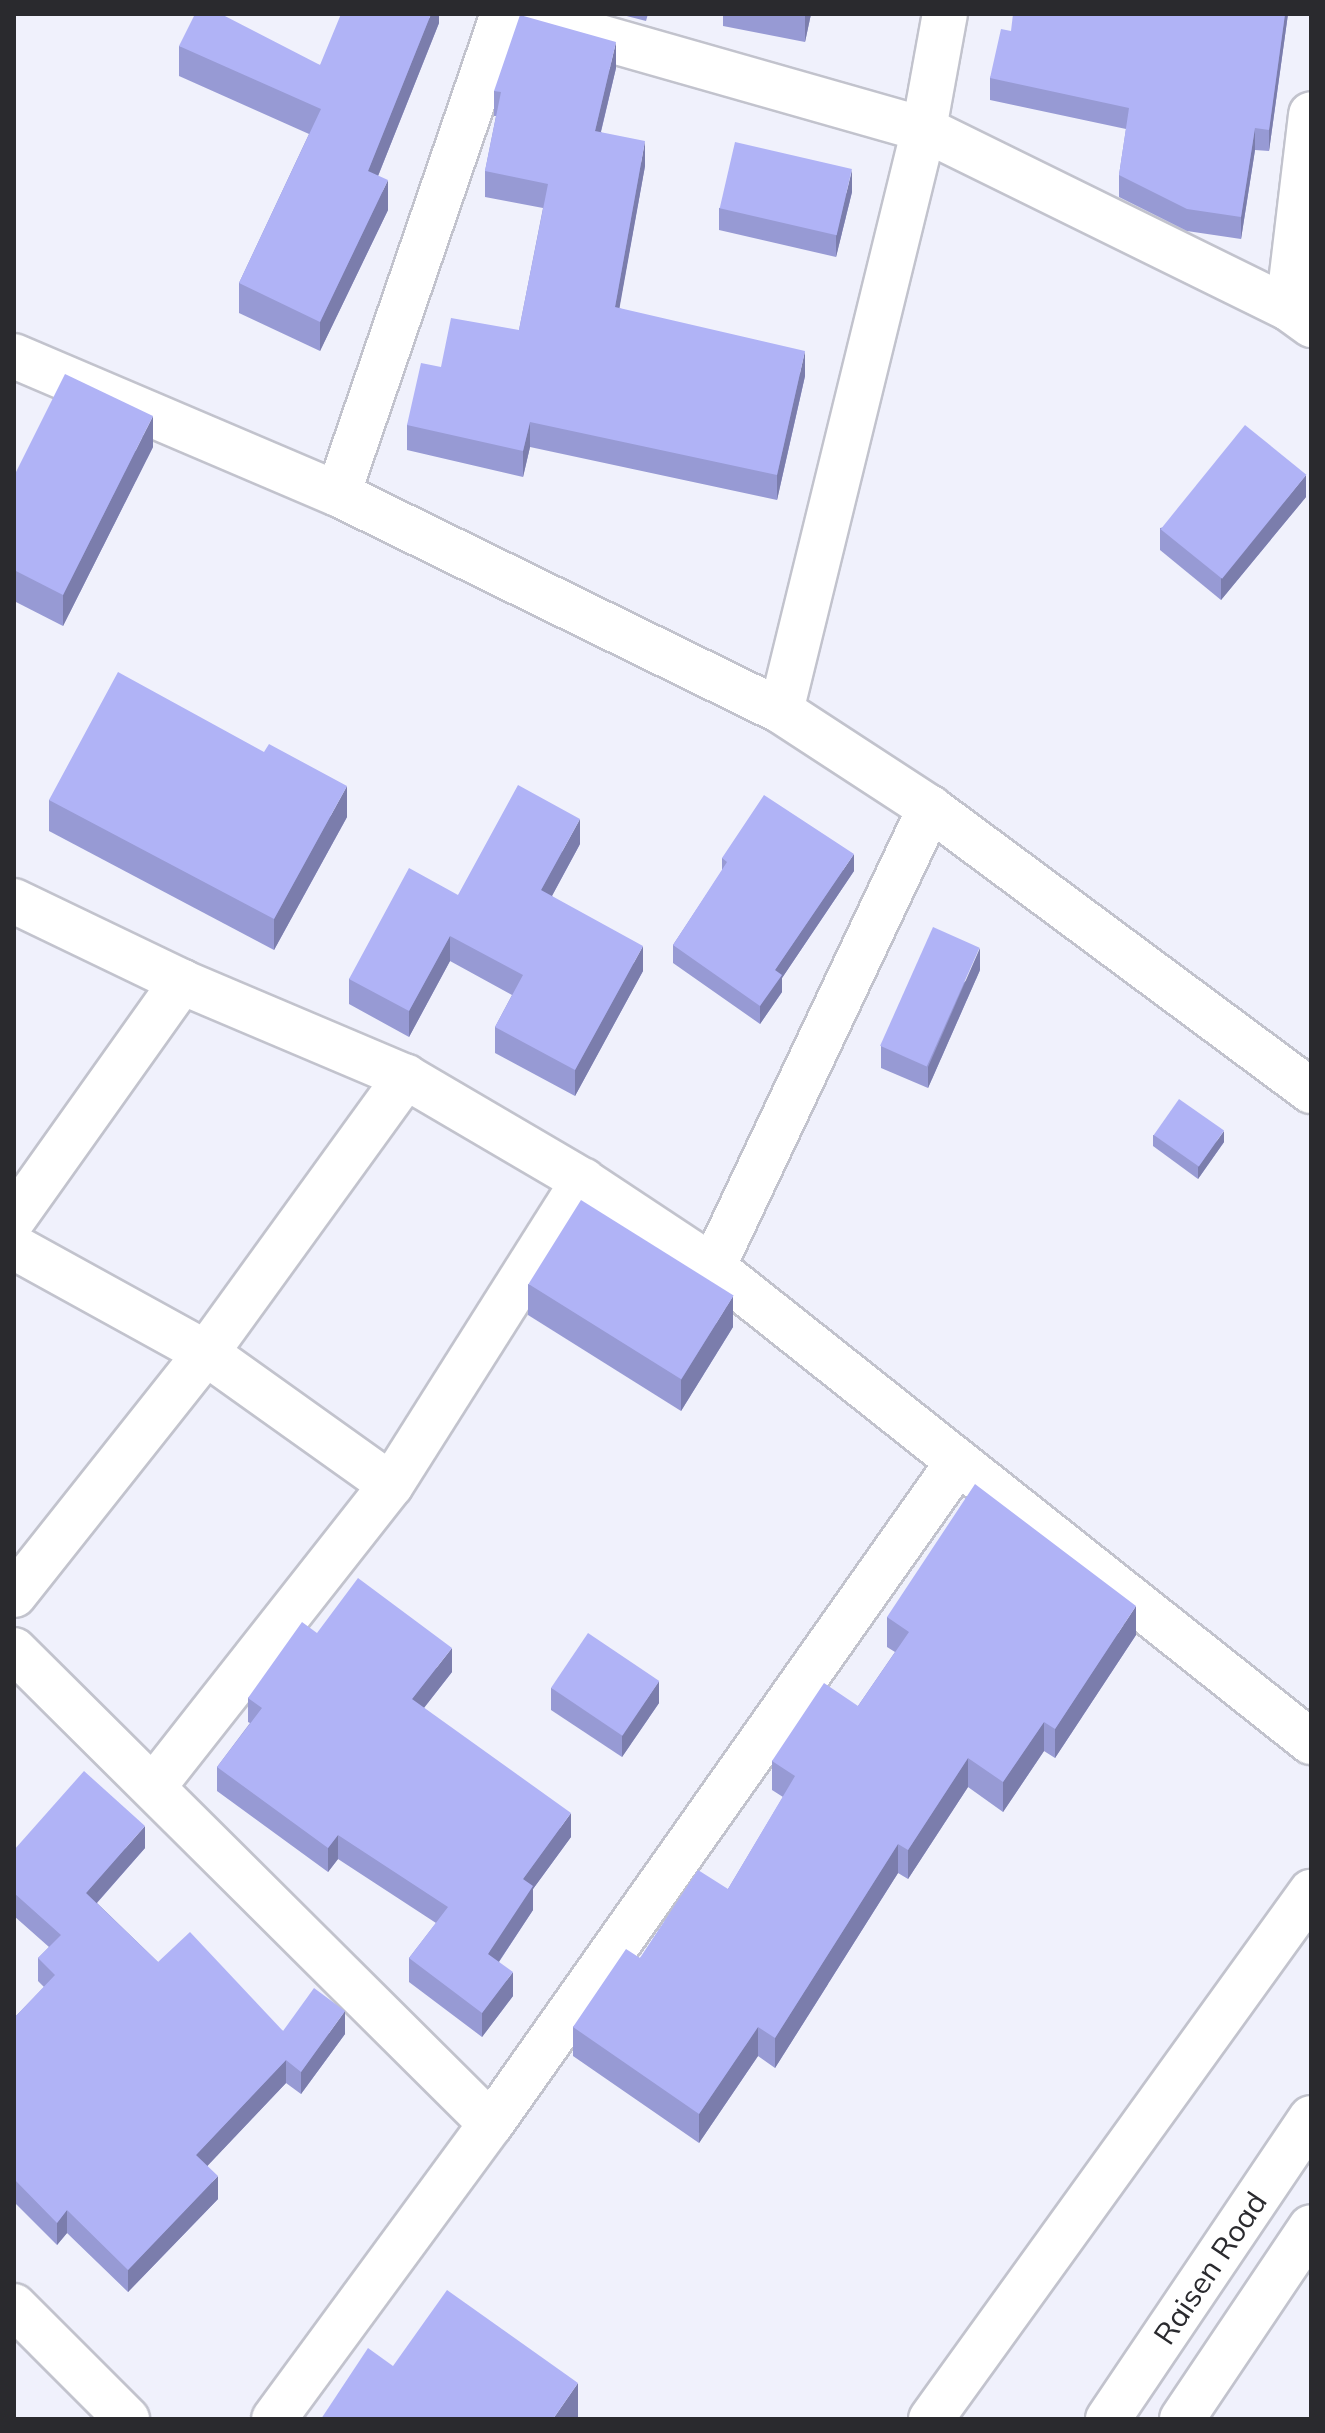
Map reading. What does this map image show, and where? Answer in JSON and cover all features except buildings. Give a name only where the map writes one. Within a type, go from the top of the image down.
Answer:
[{"type":"street","points":[[338,494],[503,14]]},
{"type":"street","points":[[519,14],[924,129],[1300,317],[1311,114]]},
{"type":"street","points":[[781,711],[924,129],[945,14]]},
{"type":"street","points":[[14,356],[338,494],[781,711],[930,808],[1311,1091]]},
{"type":"street","points":[[713,1267],[930,808]]},
{"type":"street","points":[[14,901],[182,982],[406,1077],[583,1181],[713,1267],[1311,1742]]},
{"type":"street","points":[[14,1218],[182,982]]},
{"type":"street","points":[[14,1595],[206,1353],[406,1077]]},
{"type":"street","points":[[154,1786],[391,1485],[583,1181]]},
{"type":"street","points":[[14,1247],[206,1353],[391,1485]]},
{"type":"street","points":[[274,2419],[491,2124],[958,1462]]},
{"type":"street","points":[[14,1650],[491,2124]]},
{"type":"street","points":[[931,2419],[1311,1892]]},
{"type":"street","name":"Raisen Road","points":[[1108,2419],[1311,2118]]},
{"type":"street","name":"Raisen Road","points":[[1182,2419],[1311,2227]]},
{"type":"street","points":[[14,2306],[127,2419]]}]
